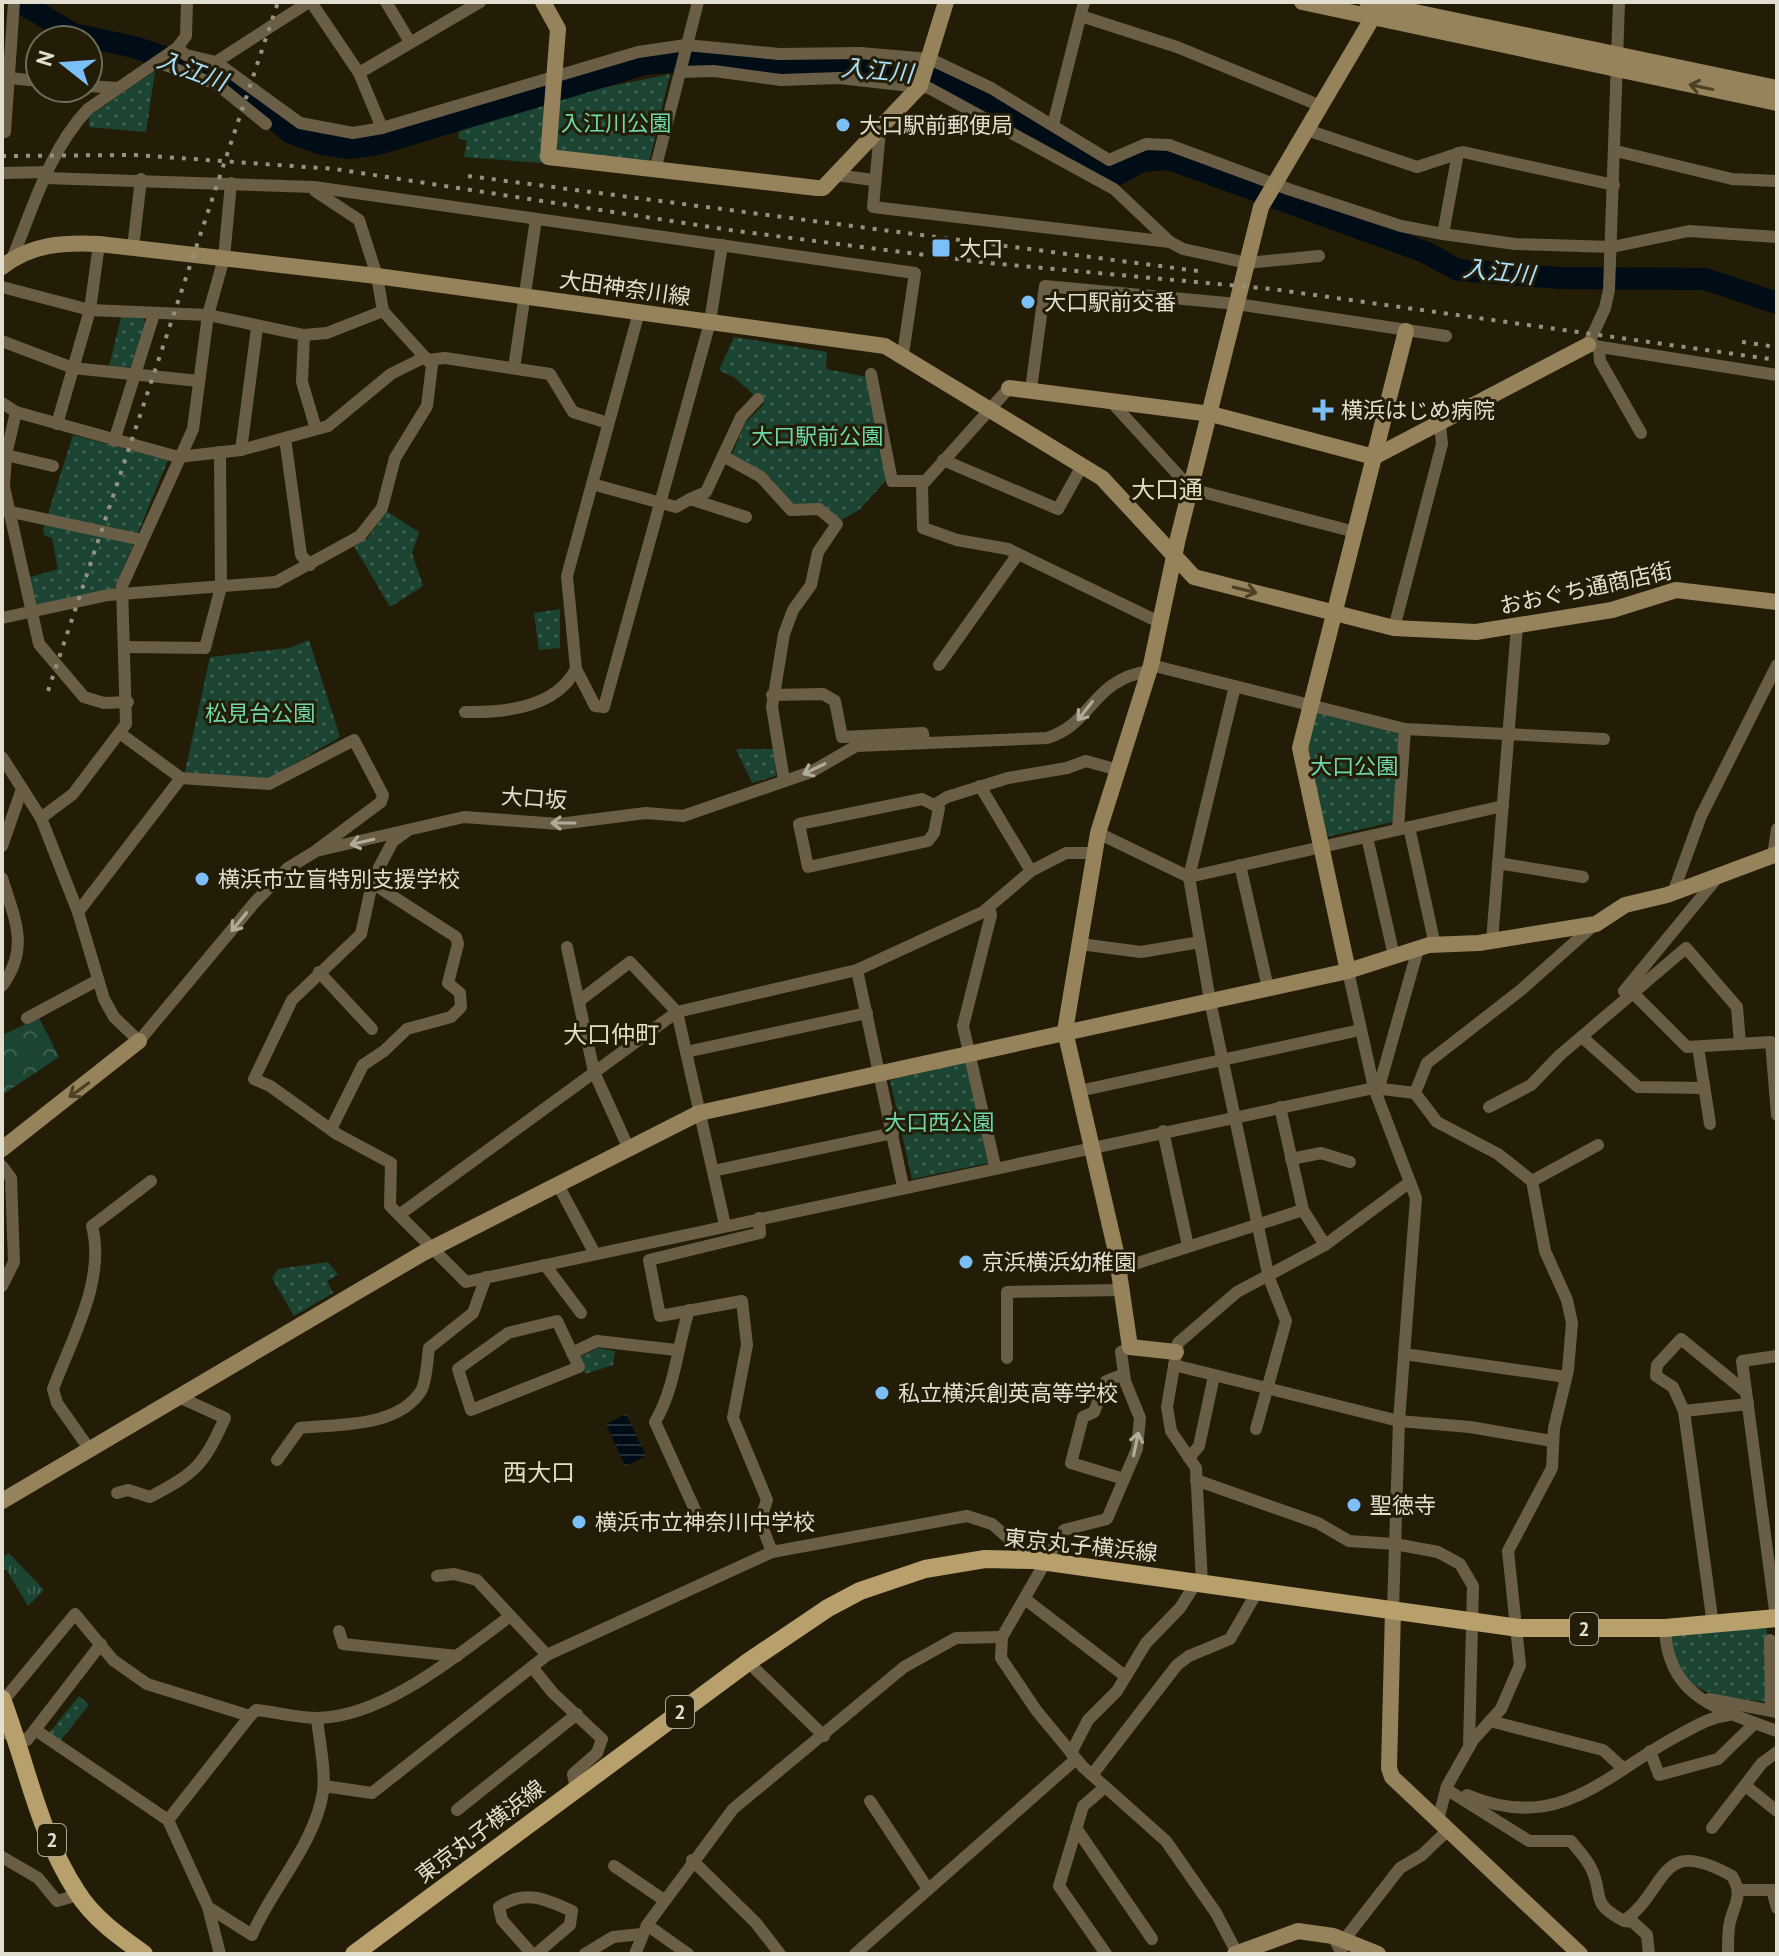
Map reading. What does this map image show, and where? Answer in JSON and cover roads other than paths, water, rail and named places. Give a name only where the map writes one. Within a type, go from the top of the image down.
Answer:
[{"type":"main road","name":"東京丸子横浜線","points":[[354,1954],[748,1662],[839,1602],[889,1580],[968,1561],[1040,1561],[1519,1628],[1665,1628],[1776,1618]]},
{"type":"main road","name":"2","points":[[2,1700],[9,1734],[56,1851],[78,1895],[106,1924],[144,1954]]},
{"type":"street","points":[[7,263],[46,175],[76,121],[165,56],[186,36],[187,2]]},
{"type":"street","points":[[216,62],[310,2],[359,73],[382,128]]},
{"type":"street","points":[[386,2],[410,42]]},
{"type":"street","points":[[359,73],[480,2]]},
{"type":"street","points":[[543,2],[558,29],[548,157],[817,188],[823,188],[920,86],[946,2]]},
{"type":"street","points":[[655,170],[698,2]]},
{"type":"street","points":[[1053,125],[1084,2]]},
{"type":"street","points":[[1302,2],[1372,6],[1617,61],[1777,103]]},
{"type":"street","points":[[1619,2],[1609,290],[1593,346],[1641,433]]},
{"type":"street","points":[[5,132],[14,4]]},
{"type":"street","points":[[1130,1347],[1119,1269],[1065,1031],[1098,833],[1150,668],[1247,263],[1269,192],[1321,106],[1372,6]]},
{"type":"street","points":[[1081,16],[1177,47],[1321,106]]},
{"type":"street","points":[[165,56],[186,55],[226,66],[300,123],[353,133],[382,128],[638,52],[686,48],[779,54],[860,53],[930,61],[991,88],[1109,160],[1146,144],[1169,145],[1269,192],[1401,226],[1515,244],[1612,247],[1689,231],[1777,237]]},
{"type":"street","points":[[165,56],[218,85],[266,124]]},
{"type":"street","points":[[1617,61],[1777,88]]},
{"type":"street","points":[[680,72],[714,71],[781,80],[839,78],[920,86],[978,112],[1008,133],[1114,189],[1170,242]]},
{"type":"street","points":[[8,78],[24,80]]},
{"type":"street","points":[[104,87],[118,88]]},
{"type":"street","points":[[1307,130],[1417,167],[1458,153],[1614,185]]},
{"type":"street","points":[[880,131],[873,180],[873,207],[1170,242],[1207,255],[1247,263],[1319,256]]},
{"type":"street","points":[[1616,151],[1732,179],[1777,181]]},
{"type":"street","points":[[1443,234],[1458,153]]},
{"type":"street","points":[[2,173],[305,186],[915,273],[903,354]]},
{"type":"street","points":[[836,175],[873,180]]},
{"type":"street","points":[[133,248],[141,179]]},
{"type":"street","points":[[41,818],[73,794],[121,734],[129,713],[122,586],[193,429],[208,315],[224,258],[231,183]]},
{"type":"street","points":[[2,618],[122,594],[276,582],[360,536],[377,516],[395,458],[427,406],[432,365],[383,311],[377,276],[359,220],[334,201],[305,186]]},
{"type":"street","points":[[514,368],[536,219]]},
{"type":"street","name":"大田神奈川線","points":[[7,263],[33,249],[67,242],[99,244],[377,276],[885,346],[903,354],[1102,478],[1176,559]]},
{"type":"street","points":[[57,424],[90,310],[99,244]]},
{"type":"street","points":[[639,312],[567,576],[576,669],[595,706],[604,707],[710,322],[722,245]]},
{"type":"street","points":[[1031,389],[1045,286],[1237,304],[1446,336]]},
{"type":"street","points":[[2,287],[90,310],[208,315],[257,328],[304,335],[327,333],[383,311]]},
{"type":"street","points":[[114,441],[154,314]]},
{"type":"street","points":[[241,450],[257,328]]},
{"type":"street","points":[[1406,331],[1300,748],[1360,1030],[1416,1198],[1399,1421],[1389,1768],[1392,1777],[1580,1954]]},
{"type":"street","points":[[304,335],[302,382],[316,429]]},
{"type":"street","points":[[2,341],[73,368],[199,381]]},
{"type":"street","points":[[1161,623],[1018,554],[932,534],[923,528],[921,498],[925,481],[1009,388],[1211,414],[1374,457],[1593,346],[1777,375]]},
{"type":"street","points":[[2,403],[16,412],[178,457],[241,450],[335,422],[391,374],[426,359],[445,358],[550,374],[573,412],[608,423]]},
{"type":"street","points":[[871,374],[892,481],[925,481]]},
{"type":"street","points":[[592,484],[676,507],[706,492],[741,417],[758,399]]},
{"type":"street","points":[[1115,401],[1116,407],[1191,489],[1355,532]]},
{"type":"street","points":[[16,412],[6,455],[4,510],[39,644],[84,697],[104,703],[128,702]]},
{"type":"street","points":[[1394,628],[1442,444],[1440,424]]},
{"type":"street","points":[[285,438],[301,555],[310,565]]},
{"type":"street","points":[[125,647],[205,648],[221,587],[220,452]]},
{"type":"street","points":[[6,455],[53,466]]},
{"type":"street","points":[[723,456],[761,477],[791,510],[819,509],[837,524],[818,552],[811,585],[793,610],[784,634],[772,695],[784,780]]},
{"type":"street","points":[[943,460],[1058,509],[1082,466]]},
{"type":"street","points":[[690,499],[746,517]]},
{"type":"street","points":[[4,510],[142,540]]},
{"type":"street","points":[[939,665],[1018,554]]},
{"type":"street","name":"おおぐち通商店街","points":[[1176,559],[1194,577],[1394,628],[1476,632],[1612,610],[1676,590],[1777,602]]},
{"type":"street","points":[[1492,941],[1517,626]]},
{"type":"street","points":[[1673,893],[1701,816],[1777,665]]},
{"type":"street","points":[[1150,668],[1405,729],[1604,739]]},
{"type":"street","name":"大口坂","points":[[2,1149],[157,1025],[255,902],[288,868],[316,851],[478,816],[559,824],[646,813],[683,816],[811,772],[856,746],[1047,738],[1060,734],[1077,721],[1107,686],[1129,674],[1150,668]]},
{"type":"street","points":[[465,712],[490,713],[534,703],[565,686],[576,669]]},
{"type":"street","points":[[1235,686],[1189,877],[1210,1001],[1269,1278],[1286,1321],[1256,1429]]},
{"type":"street","points":[[772,695],[823,694],[835,701],[842,737],[923,733],[924,743]]},
{"type":"street","points":[[1377,1088],[1427,947],[1404,828],[1405,729]]},
{"type":"street","points":[[121,734],[181,778],[269,784],[354,740],[383,795],[381,802],[316,851]]},
{"type":"street","points":[[2,757],[41,818],[114,1017],[139,1041]]},
{"type":"street","points":[[934,805],[939,808],[934,833],[928,841],[808,867],[799,824],[922,799],[934,805],[980,786],[1086,761],[1118,770]]},
{"type":"street","points":[[78,912],[181,778]]},
{"type":"street","points":[[2,846],[16,783]]},
{"type":"street","points":[[980,786],[1031,871]]},
{"type":"street","points":[[1098,833],[1189,877],[1503,806]]},
{"type":"street","points":[[1415,1093],[1427,1063],[1521,990],[1596,924],[1625,905],[1673,893],[1775,855],[1777,829]]},
{"type":"street","points":[[407,831],[393,841],[372,883],[361,934],[292,1000],[254,1079],[391,1163],[390,1206],[466,1282],[995,1166],[1377,1088],[1415,1093],[1437,1122],[1498,1154],[1532,1181],[1545,1251],[1567,1300],[1572,1323],[1566,1377],[1552,1441],[1552,1468],[1547,1483],[1508,1551],[1509,1579],[1519,1628],[1520,1665],[1511,1691],[1469,1747],[1446,1787],[1443,1825],[1422,1855],[1400,1868],[1340,1943]]},
{"type":"street","points":[[1367,837],[1394,956]]},
{"type":"street","points":[[399,1215],[677,1012],[857,970],[989,907],[1031,871],[1066,853],[1095,853]]},
{"type":"street","points":[[1498,863],[1583,877]]},
{"type":"street","points":[[1240,865],[1268,988]]},
{"type":"street","points":[[2,878],[19,932],[17,966],[2,986]]},
{"type":"street","points":[[1717,878],[1624,991],[1687,1047],[1771,1042],[1777,1115]]},
{"type":"street","points":[[331,1129],[363,1065],[384,1051],[407,1029],[451,1017],[461,1007],[460,993],[448,983],[458,944],[456,937],[372,883]]},
{"type":"street","points":[[989,907],[991,915],[963,1026],[995,1166]]},
{"type":"street","points":[[2,1501],[433,1248],[699,1113],[1348,971],[1427,947],[1492,941],[1596,924]]},
{"type":"street","points":[[1080,944],[1141,952],[1200,942]]},
{"type":"street","points":[[567,947],[594,1072],[628,1147]]},
{"type":"street","points":[[1489,1107],[1531,1085],[1686,948],[1737,1007],[1740,1044]]},
{"type":"street","points":[[579,1001],[630,962],[677,1012],[725,1225]]},
{"type":"street","points":[[857,970],[903,1186]]},
{"type":"street","points":[[319,972],[372,1029]]},
{"type":"street","points":[[27,1018],[98,980]]},
{"type":"street","points":[[686,1052],[867,1013]]},
{"type":"street","points":[[1079,1091],[1360,1030]]},
{"type":"street","points":[[1582,1037],[1638,1087],[1704,1088]]},
{"type":"street","points":[[1698,1047],[1710,1124]]},
{"type":"street","points":[[1280,1107],[1303,1210],[1325,1245]]},
{"type":"street","points":[[1163,1131],[1188,1246]]},
{"type":"street","points":[[713,1171],[893,1133]]},
{"type":"street","points":[[1532,1181],[1598,1145]]},
{"type":"street","points":[[1291,1159],[1321,1153],[1350,1162]]},
{"type":"street","points":[[2,1166],[11,1178],[14,1262],[2,1286]]},
{"type":"street","points":[[90,1450],[57,1403],[53,1389],[91,1291],[97,1246],[92,1226],[151,1181]]},
{"type":"street","points":[[855,1954],[1074,1756],[1088,1720],[1117,1691],[1146,1643],[1199,1583],[1196,1468],[1171,1431],[1167,1407],[1178,1343],[1237,1292],[1269,1278],[1325,1245],[1410,1182]]},
{"type":"street","points":[[557,1183],[595,1254]]},
{"type":"street","points":[[1119,1269],[1303,1210]]},
{"type":"street","points":[[759,1218],[760,1233],[649,1260],[660,1316],[742,1301],[747,1345],[733,1418],[767,1500],[760,1521],[772,1552]]},
{"type":"street","points":[[545,1265],[581,1313]]},
{"type":"street","points":[[277,1460],[300,1428],[371,1421],[401,1410],[422,1390],[429,1348],[473,1313],[486,1277]]},
{"type":"street","points":[[1007,1358],[1007,1292],[1122,1290]]},
{"type":"street","points":[[689,1310],[676,1350],[668,1400],[655,1422],[700,1521]]},
{"type":"street","points":[[557,1321],[572,1353],[579,1367],[471,1410],[458,1369],[508,1333],[557,1321]]},
{"type":"street","points":[[1713,1625],[1684,1411],[1673,1387],[1656,1376],[1657,1365],[1681,1339],[1747,1398]]},
{"type":"street","points":[[572,1353],[597,1341],[676,1350]]},
{"type":"street","points":[[1378,1954],[1298,1931],[1236,1954],[1216,1913],[1166,1841],[1092,1775],[1036,1710],[1001,1658],[1002,1637],[1025,1599],[1040,1561],[1064,1530],[1107,1519],[1137,1449],[1140,1418],[1124,1374],[1121,1352],[1130,1347],[1175,1359],[1214,1376],[1399,1421],[1470,1427],[1552,1441]]},
{"type":"street","points":[[1404,1354],[1566,1377]]},
{"type":"street","points":[[1776,1618],[1742,1361],[1777,1356]]},
{"type":"street","points":[[1124,1374],[1106,1381],[1094,1412],[1083,1417],[1071,1463],[1124,1479]]},
{"type":"street","points":[[1189,1458],[1199,1446],[1214,1376]]},
{"type":"street","points":[[117,1493],[133,1491],[150,1497],[188,1476],[205,1460],[225,1418],[179,1397]]},
{"type":"street","points":[[1684,1411],[1747,1398]]},
{"type":"street","points":[[1196,1480],[1318,1523],[1349,1541],[1395,1544],[1438,1552],[1460,1564],[1473,1586],[1469,1747]]},
{"type":"street","points":[[324,1786],[372,1793],[547,1655],[772,1552],[967,1516],[992,1524],[1040,1561]]},
{"type":"street","points":[[437,1576],[454,1574],[477,1580],[547,1655]]},
{"type":"street","points":[[1092,1775],[1177,1665],[1189,1656],[1230,1639],[1257,1592]]},
{"type":"street","points":[[1025,1599],[1125,1676]]},
{"type":"street","points":[[2,1700],[75,1614],[113,1660],[147,1684],[250,1716]]},
{"type":"street","points":[[168,1820],[256,1710],[317,1718],[345,1714],[426,1680],[509,1617]]},
{"type":"street","points":[[1665,1628],[1666,1655],[1681,1683],[1729,1715],[1777,1731]]},
{"type":"street","points":[[339,1631],[343,1644],[457,1656]]},
{"type":"street","points":[[635,1954],[645,1929],[664,1900],[733,1809],[904,1667],[956,1638],[1002,1637]]},
{"type":"street","points":[[9,1734],[27,1740],[37,1731],[101,1644]]},
{"type":"street","points":[[1705,1699],[1774,1711],[1769,1644]]},
{"type":"street","points":[[748,1662],[824,1736]]},
{"type":"street","points":[[532,1667],[553,1693],[602,1739],[597,1753],[573,1774],[576,1789]]},
{"type":"street","points":[[457,1810],[577,1714]]},
{"type":"street","points":[[1446,1787],[1487,1803],[1552,1807],[1583,1796],[1650,1751],[1713,1717],[1729,1715]]},
{"type":"street","points":[[208,1907],[252,1935],[266,1903],[303,1844],[324,1786],[317,1718]]},
{"type":"street","points":[[1490,1721],[1603,1750],[1624,1769]]},
{"type":"street","points":[[1650,1751],[1659,1775],[1718,1759],[1755,1723]]},
{"type":"street","points":[[37,1731],[168,1820],[208,1907],[220,1954]]},
{"type":"street","points":[[1712,1828],[1719,1815],[1747,1787],[1762,1763],[1777,1752]]},
{"type":"street","points":[[1105,1787],[1083,1806],[1059,1886],[1106,1954]]},
{"type":"street","points":[[1446,1787],[1529,1841],[1571,1841],[1592,1869],[1597,1900],[1605,1911],[1633,1922],[1647,1935],[1649,1954]]},
{"type":"street","points":[[1747,1787],[1777,1811]]},
{"type":"street","points":[[870,1801],[928,1889]]},
{"type":"street","points":[[1076,1828],[1152,1939]]},
{"type":"street","points":[[2,1857],[38,1878],[57,1901],[78,1895]]},
{"type":"street","points":[[692,1860],[756,1923],[780,1954]]},
{"type":"street","points":[[1624,1921],[1636,1912],[1667,1867],[1685,1861],[1708,1863],[1732,1876],[1738,1890],[1736,1914],[1729,1922],[1728,1954]]},
{"type":"street","points":[[614,1866],[664,1900]]},
{"type":"street","points":[[1738,1890],[1772,1890],[1777,1908]]},
{"type":"street","points":[[514,1897],[541,1897],[572,1911],[570,1925],[534,1954],[502,1920],[499,1907],[514,1897]]},
{"type":"street","points":[[585,1954],[613,1937],[645,1929],[688,1954]]},
{"type":"waterway","name":"入江川","points":[[20,2],[73,34],[134,47],[225,78],[291,133],[322,144],[348,148],[378,144],[644,64],[708,59],[786,69],[842,66],[921,73],[981,99],[1115,176],[1142,161],[1169,159],[1425,252],[1458,270],[1559,278],[1705,279],[1777,303]]},
{"type":"railway","points":[[48,691],[278,2]]},
{"type":"railway","points":[[2,156],[136,155],[335,169],[736,231],[989,263],[1272,289],[1777,360]]},
{"type":"railway","points":[[468,176],[1198,271]]},
{"type":"railway","points":[[1742,342],[1777,347]]},
{"type":"place","name":"大口駅前郵便局","points":[[843,125]]},
{"type":"place","name":"大口","points":[[941,248]]},
{"type":"place","name":"大口駅前交番","points":[[1028,302]]},
{"type":"place","name":"横浜はじめ病院","points":[[1323,410]]},
{"type":"place","name":"横浜市立盲特別支援学校","points":[[202,879]]},
{"type":"place","name":"京浜横浜幼稚園","points":[[966,1262]]},
{"type":"place","name":"私立横浜創英高等学校","points":[[882,1393]]},
{"type":"place","name":"聖徳寺","points":[[1354,1505]]},
{"type":"place","name":"横浜市立神奈川中学校","points":[[579,1522]]},
{"type":"district","name":"大口通","points":[[1167,490]]},
{"type":"district","name":"大口仲町","points":[[611,1035]]},
{"type":"district","name":"西大口","points":[[539,1473]]},
{"type":"park label","name":"入江川公園","points":[[616,123]]},
{"type":"park label","name":"大口駅前公園","points":[[817,436]]},
{"type":"park label","name":"松見台公園","points":[[260,713]]},
{"type":"park label","name":"大口公園","points":[[1354,766]]},
{"type":"park label","name":"大口西公園","points":[[939,1122]]}]
